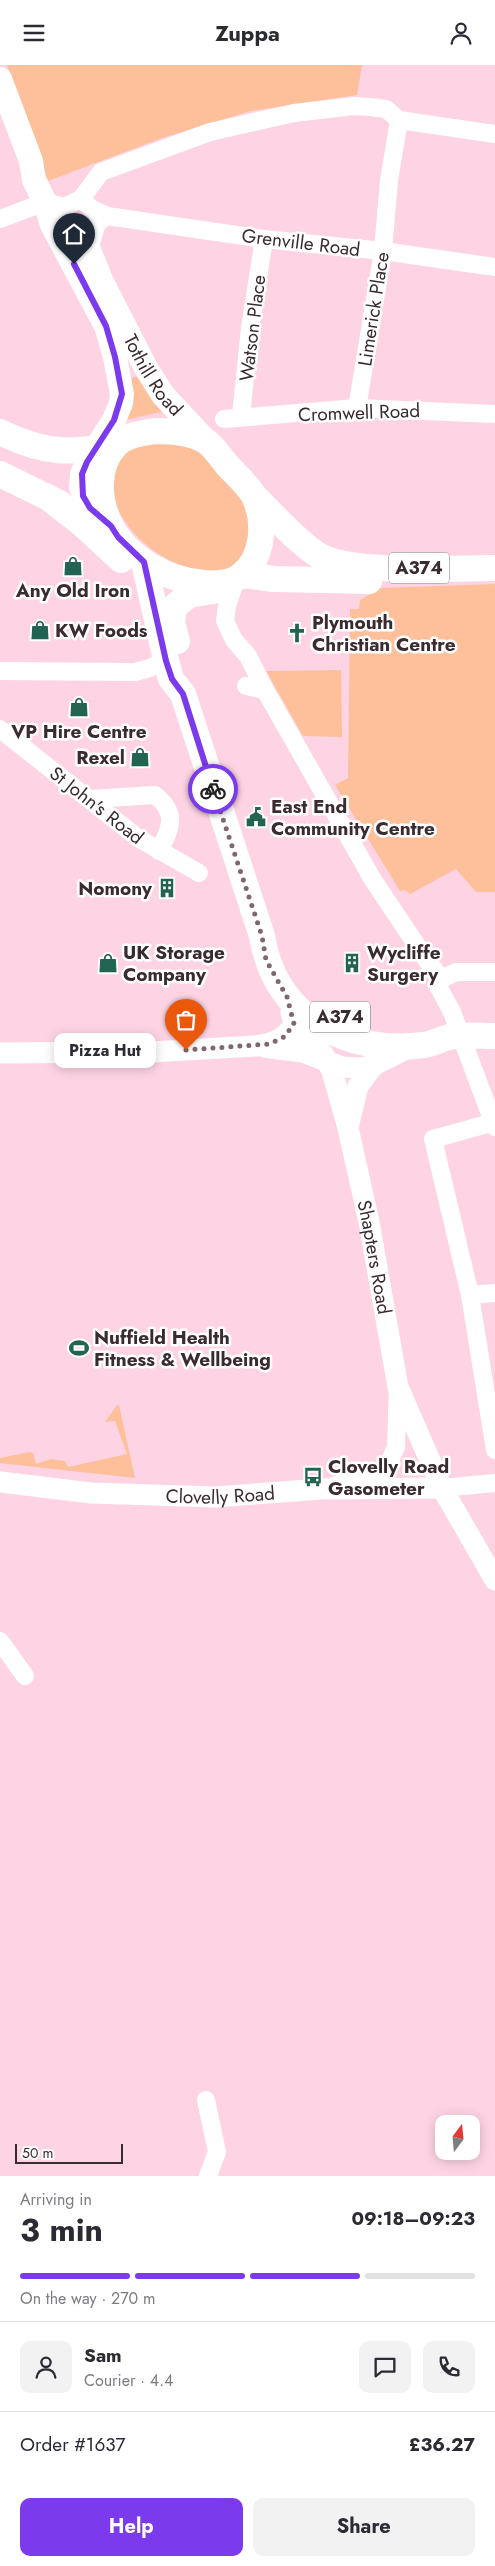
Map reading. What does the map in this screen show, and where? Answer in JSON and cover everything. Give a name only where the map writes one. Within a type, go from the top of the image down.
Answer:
[{"type":"main road","name":"Tothill Road","points":[[0,79],[31,161],[34,179],[45,202],[52,225],[106,326],[115,357],[122,394],[106,447]]},
{"type":"main road","name":"Tothill Road","points":[[45,202],[59,214],[89,250],[102,282],[146,368],[163,395],[207,442]]},
{"type":"main road","points":[[0,432],[32,446],[58,452],[106,447],[133,435],[156,431],[170,431],[207,442],[253,495],[259,511],[261,538],[258,552],[236,579],[219,589],[189,595],[174,607],[172,623],[186,672],[183,694]]},
{"type":"main road","points":[[106,447],[108,455],[101,481],[101,494],[114,531]]},
{"type":"main road","points":[[0,474],[114,531],[144,562],[161,572],[192,582],[236,579]]},
{"type":"main road","name":"A374","points":[[253,495],[306,546],[328,560],[360,567],[495,568]]},
{"type":"main road","points":[[46,496],[104,543],[134,573],[152,625],[157,630]]},
{"type":"main road","points":[[144,562],[157,613],[157,630],[166,661],[172,679],[183,694],[262,936]]},
{"type":"main road","name":"A374","points":[[236,579],[495,583]]},
{"type":"main road","name":"A374","points":[[262,936],[266,960],[287,997],[312,1020],[344,1037],[370,1043],[425,1045],[451,1024]]},
{"type":"main road","name":"A374","points":[[262,936],[281,954],[296,982],[307,994],[337,1015],[375,1028],[428,1029],[451,1024],[495,1036]]},
{"type":"street","points":[[0,219],[45,202],[64,207],[81,199],[101,172],[210,132],[294,113],[354,106],[386,109],[399,120],[495,134]]},
{"type":"street","name":"Limerick Place","points":[[357,408],[382,251],[389,181],[399,120]]},
{"type":"street","name":"Grenville Road","points":[[81,199],[92,209],[107,215],[264,239],[382,251],[495,267]]},
{"type":"street","points":[[89,250],[98,223],[107,215]]},
{"type":"street","name":"Watson Place","points":[[232,418],[250,327],[264,239]]},
{"type":"street","name":"Cromwell Road","points":[[232,418],[357,408],[495,413]]},
{"type":"street","points":[[236,579],[227,606],[226,621],[234,639],[248,656],[265,690],[373,880],[428,962],[442,979]]},
{"type":"street","points":[[0,671],[135,672],[150,669],[166,661]]},
{"type":"street","points":[[246,686],[265,690]]},
{"type":"street","name":"St John's Road","points":[[0,729],[138,838],[199,873]]},
{"type":"street","points":[[90,799],[154,795],[159,798],[171,813],[170,827],[159,851]]},
{"type":"street","points":[[495,972],[456,972],[442,979],[438,986],[451,1024],[477,1076],[494,1124],[433,1139],[470,1295],[495,1450]]},
{"type":"street","points":[[256,1046],[278,1041],[290,1031],[294,1024],[287,997]]},
{"type":"street","name":"Shapters Road","points":[[294,1024],[323,1054],[348,1129],[369,1223],[398,1387],[396,1447],[389,1463],[378,1475],[358,1478],[321,1489]]},
{"type":"street","points":[[0,1053],[151,1052],[256,1046],[302,1051],[327,1062],[350,1068],[374,1065],[414,1045]]},
{"type":"street","name":"Shapters Road","points":[[348,1129],[358,1086],[374,1065]]},
{"type":"street","points":[[470,1295],[495,1293]]},
{"type":"street","name":"Shapters Road","points":[[398,1387],[442,1488],[495,1580]]},
{"type":"street","name":"Clovelly Road","points":[[0,1482],[91,1493],[215,1497],[321,1489],[442,1488]]},
{"type":"street","points":[[442,1488],[495,1483]]},
{"type":"street","points":[[0,1641],[25,1676]]},
{"type":"street","points":[[206,2100],[217,2152],[208,2176]]},
{"type":"shaded area","points":[[7,65],[362,65],[357,95],[251,111],[162,138],[48,181]]},
{"type":"shaded area","points":[[139,376],[165,411],[125,420],[125,380]]},
{"type":"shaded area","points":[[159,436],[200,451],[249,508],[254,529],[240,564],[222,573],[200,572],[161,555],[143,542],[128,526],[118,508],[113,489],[116,470],[130,446]]},
{"type":"shaded area","points":[[495,584],[495,892],[476,892],[456,869],[410,894],[405,890],[400,891],[335,785],[348,778],[350,609],[359,609],[360,600],[381,588]]},
{"type":"shaded area","points":[[341,670],[342,737],[303,736],[266,671]]},
{"type":"shaded area","points":[[117,1405],[119,1405],[135,1478],[0,1463],[0,1458],[30,1452],[33,1453],[36,1464],[51,1459],[65,1461],[68,1467],[127,1454],[115,1421],[105,1422]]},
{"type":"way so far","points":[[186,1050],[269,1044],[284,1037],[294,1024],[287,997],[266,960],[262,936],[213,789]]},
{"type":"place","name":"Any Old Iron","points":[[73,566]]},
{"type":"place","name":"KW Foods","points":[[40,630]]},
{"type":"place","name":"Plymouth Christian Centre","points":[[297,633]]},
{"type":"place","name":"VP Hire Centre","points":[[79,707]]},
{"type":"place","name":"Rexel","points":[[140,757]]},
{"type":"place","name":"East End Community Centre","points":[[256,817]]},
{"type":"place","name":"Nomony","points":[[167,888]]},
{"type":"place","name":"UK Storage Company","points":[[108,963]]},
{"type":"place","name":"Wycliffe Surgery","points":[[352,963]]},
{"type":"place","name":"Pizza Hut","points":[[186,1050]]},
{"type":"place","name":"Nuffield Health Fitness & Wellbeing","points":[[79,1348]]},
{"type":"place","name":"Clovelly Road Gasometer","points":[[313,1477]]},
{"type":"route","points":[[74,264],[106,326],[115,357],[122,394],[114,420],[87,462],[82,474],[81,487],[83,496],[90,508],[111,526],[118,537],[144,562],[157,613],[157,630],[166,661],[172,679],[183,694],[213,789]]}]
